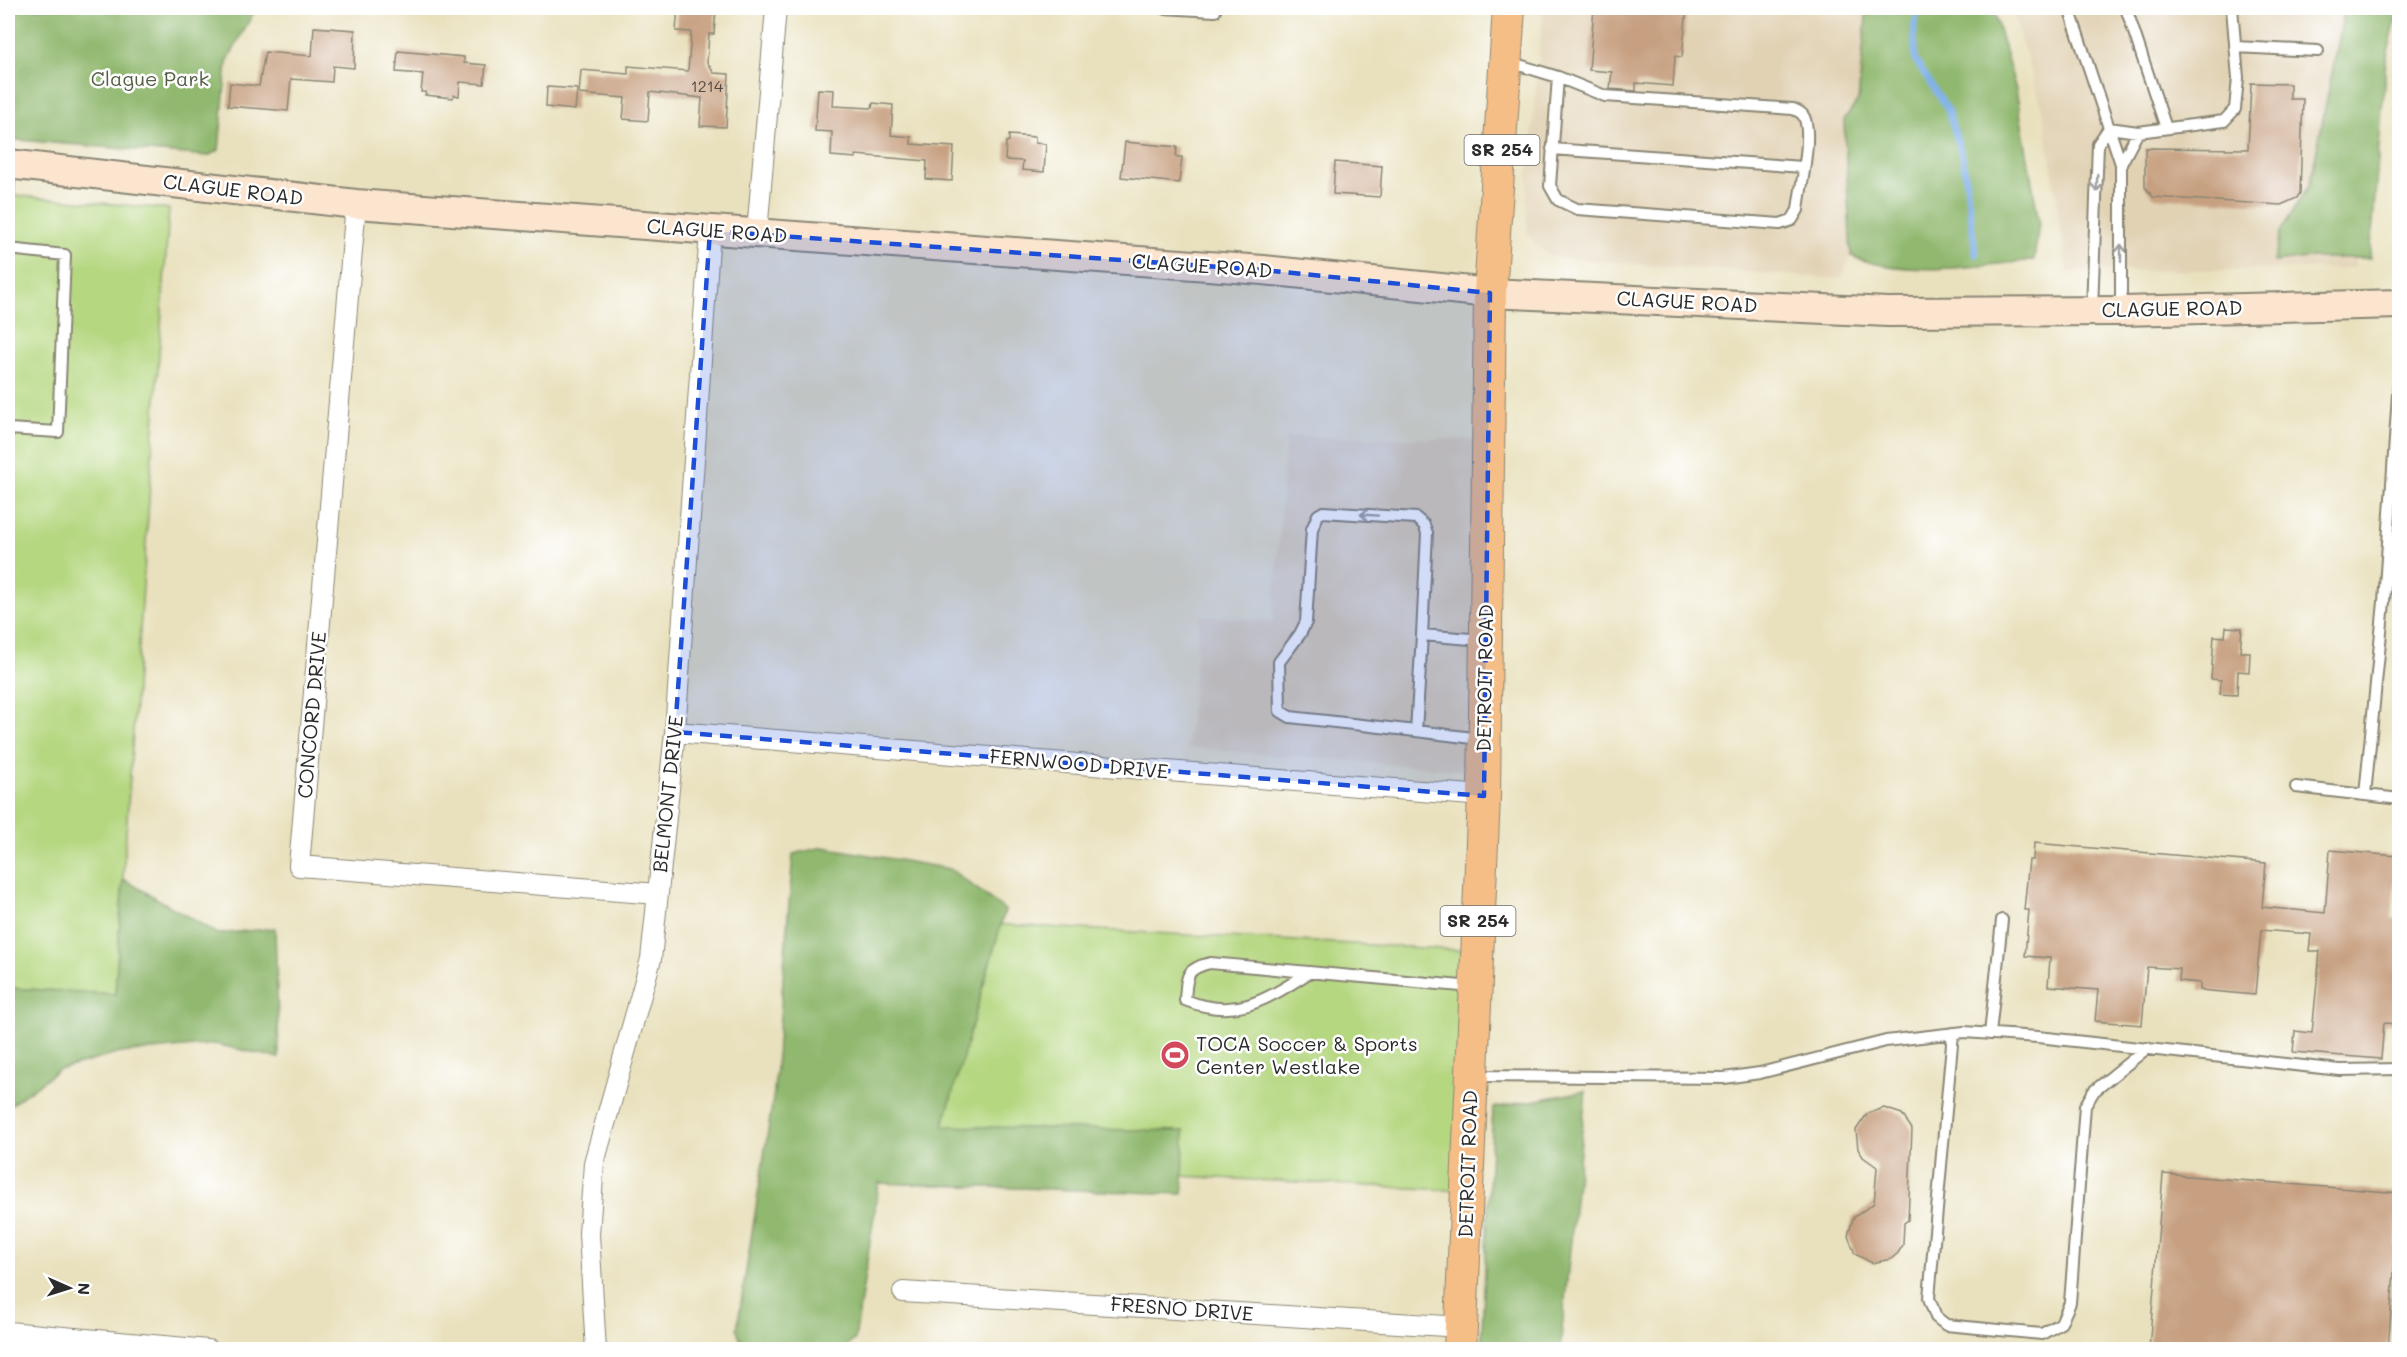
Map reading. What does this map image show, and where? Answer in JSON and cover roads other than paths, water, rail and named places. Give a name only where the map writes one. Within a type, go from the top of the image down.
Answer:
[{"type":"main road","name":"DETROIT ROAD","points":[[1460,1338],[1484,796],[1490,293],[1509,8]]},
{"type":"main road","name":"CLAGUE ROAD","points":[[9,164],[356,204],[1263,270],[1490,293],[1888,312],[2121,311],[2400,304]]},
{"type":"street","points":[[757,233],[776,8]]},
{"type":"street","name":"CONCORD DRIVE","points":[[356,204],[299,866],[658,894]]},
{"type":"street","name":"BELMONT DRIVE","points":[[596,1350],[589,1234],[594,1163],[651,959],[675,732],[710,231]]},
{"type":"street","name":"FERNWOOD DRIVE","points":[[675,732],[1484,796]]},
{"type":"street","name":"FRESNO DRIVE","points":[[903,1292],[1460,1338]]},
{"type":"street","points":[[8,1332],[208,1350]]},
{"type":"lane","points":[[1163,8],[1215,11],[1216,8]]},
{"type":"lane","points":[[2069,8],[2121,164],[2121,311]]},
{"type":"lane","points":[[2126,8],[2166,128]]},
{"type":"lane","points":[[2109,128],[2138,132],[2224,121],[2235,109],[2238,78],[2232,8]]},
{"type":"lane","points":[[2235,47],[2318,51]]},
{"type":"lane","points":[[1506,61],[1558,77],[1605,96],[1793,109],[1805,118],[1807,136],[1798,210],[1792,220],[1780,224],[1576,209],[1558,200],[1550,186],[1558,77]]},
{"type":"lane","points":[[2092,311],[2098,144],[2109,128]]},
{"type":"lane","points":[[2121,164],[2138,132]]},
{"type":"lane","points":[[1552,149],[1803,167]]},
{"type":"lane","points":[[8,198],[9,164]]},
{"type":"lane","points":[[8,249],[65,255],[58,432],[8,429]]},
{"type":"lane","points":[[2366,795],[2384,602],[2400,365]]},
{"type":"lane","points":[[1416,731],[1427,533],[1424,525],[1416,518],[1323,512],[1318,515],[1312,529],[1306,622],[1279,662],[1280,711],[1290,717],[1485,739]]},
{"type":"lane","points":[[1422,635],[1486,640]]},
{"type":"lane","points":[[2296,787],[2400,799]]},
{"type":"lane","points":[[1990,1034],[2002,920]]},
{"type":"lane","points":[[1310,972],[1258,1004],[1209,1009],[1185,1000],[1187,976],[1194,967],[1210,963],[1310,972],[1476,987]]},
{"type":"lane","points":[[1953,1033],[1929,1298],[1936,1317],[1946,1325],[2042,1334],[2061,1323],[2070,1304],[2085,1106],[2094,1092],[2147,1048]]},
{"type":"lane","points":[[1472,1076],[1724,1078],[1760,1073],[1886,1041],[1953,1033],[1990,1034],[2147,1048],[2340,1070],[2400,1069]]},
{"type":"waterway","points":[[1919,8],[1914,25],[1915,60],[1947,108],[1963,159],[1976,255]]},
{"type":"place","name":"TOCA Soccer & Sports Center Westlake","points":[[1175,1055]]},
{"type":"park label","name":"Clague Park","points":[[150,79]]}]
